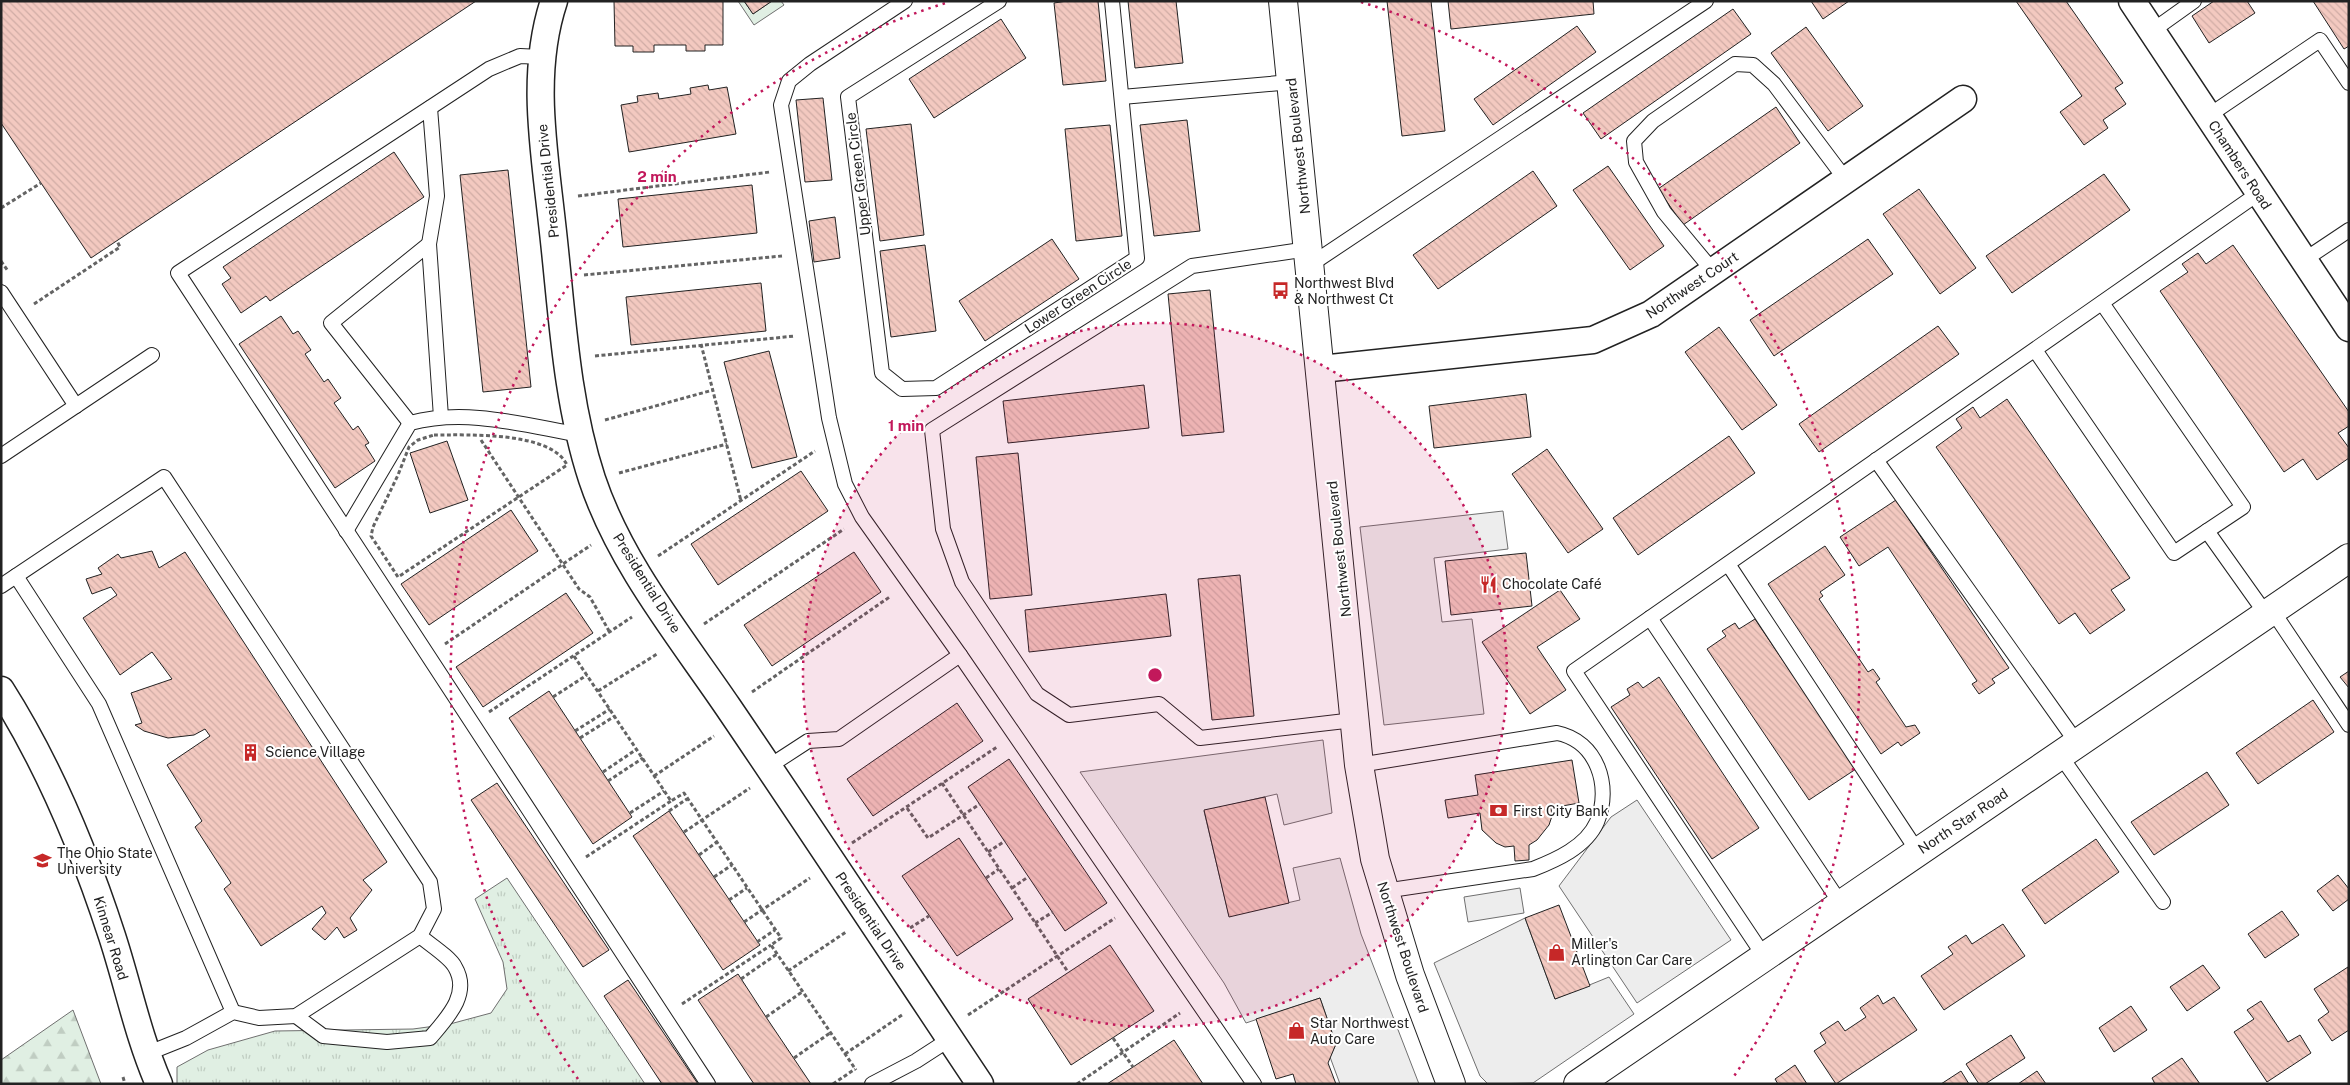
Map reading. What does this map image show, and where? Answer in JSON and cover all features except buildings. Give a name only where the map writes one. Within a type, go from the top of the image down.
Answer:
[{"type":"main road","name":"Northwest Boulevard","points":[[1283,1],[1359,765],[1375,859],[1384,891],[1410,975],[1451,1084]]},
{"type":"main road","name":"North Star Road","points":[[1578,1084],[2349,558]]},
{"type":"street","name":"Presidential Drive","points":[[554,1],[541,57],[540,103],[567,360],[580,432],[592,480],[613,530],[656,601],[980,1084]]},
{"type":"street","name":"Chambers Road","points":[[2132,1],[2349,328]]},
{"type":"street","name":"Northwest Court","points":[[1321,369],[1592,340],[1651,314],[1963,99]]},
{"type":"street","name":"Kinnear Road","points":[[1,690],[30,738],[71,824],[113,939],[146,1054],[150,1084]]},
{"type":"street","name":"Kinnear Road","points":[[146,1054],[160,1084]]},
{"type":"lane","points":[[905,1],[810,64],[789,81],[782,105],[816,334],[834,438],[845,484],[862,517],[960,655],[1254,1084]]},
{"type":"lane","name":"Upper Green Circle","points":[[902,389],[882,373],[848,97],[1000,1]]},
{"type":"lane","name":"Lower Green Circle","points":[[902,389],[936,388],[1137,258],[1112,1]]},
{"type":"lane","points":[[1354,720],[1200,738],[1159,704],[1069,715],[1037,694],[962,582],[943,529],[932,430],[1192,266],[1309,257],[1706,1]]},
{"type":"lane","points":[[2152,31],[2194,1]]},
{"type":"lane","points":[[2208,116],[2320,40],[2349,83]]},
{"type":"lane","points":[[541,57],[520,56],[488,69],[178,274],[708,1084]]},
{"type":"lane","points":[[1713,271],[1664,212],[1636,162],[1634,141],[1653,121],[1694,91],[1735,64],[1752,64],[1774,84],[1846,180]]},
{"type":"lane","points":[[1122,97],[1291,82]]},
{"type":"lane","points":[[430,108],[437,196],[429,244],[440,417]]},
{"type":"lane","points":[[1764,956],[1574,671],[2259,193]]},
{"type":"lane","points":[[2304,260],[2349,230]]},
{"type":"lane","points":[[410,423],[331,323],[429,244]]},
{"type":"lane","points":[[1,292],[76,406]]},
{"type":"lane","points":[[2035,350],[2174,553],[2243,507],[2102,303]]},
{"type":"lane","points":[[1,456],[152,355]]},
{"type":"lane","points":[[346,531],[410,423],[440,417],[470,416],[580,432]]},
{"type":"lane","points":[[1876,460],[2068,749],[2163,902]]},
{"type":"lane","points":[[1,586],[164,477],[430,882],[434,909],[420,936],[296,1016],[259,1018],[233,1012],[186,1038],[146,1054]]},
{"type":"lane","points":[[2207,531],[2269,612],[2349,725]]},
{"type":"lane","points":[[1728,564],[1918,852]]},
{"type":"lane","points":[[16,576],[99,704],[233,1012]]},
{"type":"lane","points":[[1650,618],[1841,904]]},
{"type":"lane","points":[[770,770],[808,741],[839,739],[960,655]]},
{"type":"lane","points":[[1359,765],[1557,734],[1571,736],[1588,749],[1599,770],[1603,794],[1596,822],[1579,844],[1555,860],[1533,868],[1384,891]]},
{"type":"lane","points":[[296,1016],[323,1036],[387,1042],[430,1038],[454,1009],[461,986],[455,966],[420,936]]},
{"type":"lane","points":[[866,1080],[916,1061],[947,1035]]},
{"type":"path","points":[[550,200],[791,170]]},
{"type":"path","points":[[1,208],[41,183]]},
{"type":"path","points":[[32,306],[120,247],[116,241]]},
{"type":"path","points":[[558,278],[804,253]]},
{"type":"path","points":[[567,360],[701,344],[816,334]]},
{"type":"path","points":[[701,344],[741,501]]},
{"type":"path","points":[[580,432],[712,390]]},
{"type":"path","points":[[434,435],[477,436],[501,436],[517,439],[553,451],[564,458],[567,465],[398,577],[371,536],[373,527],[409,447],[418,440],[434,435]]},
{"type":"path","points":[[477,436],[579,590],[590,597],[609,632]]},
{"type":"path","points":[[637,571],[834,438]]},
{"type":"path","points":[[592,480],[726,444]]},
{"type":"path","points":[[598,691],[681,639],[862,517]]},
{"type":"path","points":[[428,656],[613,530]]},
{"type":"path","points":[[654,776],[733,714],[909,584]]},
{"type":"path","points":[[472,724],[656,601]]},
{"type":"path","points":[[574,656],[671,801]]},
{"type":"path","points":[[553,697],[587,675]]},
{"type":"path","points":[[575,731],[610,709]]},
{"type":"path","points":[[580,738],[615,716]]},
{"type":"path","points":[[744,922],[907,808],[1015,736]]},
{"type":"path","points":[[603,772],[637,750]]},
{"type":"path","points":[[608,781],[643,758]]},
{"type":"path","points":[[684,832],[770,770]]},
{"type":"path","points":[[942,784],[1068,972]]},
{"type":"path","points":[[630,813],[664,790]]},
{"type":"path","points":[[568,869],[684,793],[781,938],[664,1016]]},
{"type":"path","points":[[670,812],[687,798]]},
{"type":"path","points":[[907,808],[928,838],[980,804]]},
{"type":"path","points":[[988,852],[1004,841]]},
{"type":"path","points":[[699,855],[717,842]]},
{"type":"path","points":[[714,877],[732,865]]},
{"type":"path","points":[[986,878],[1000,869]]},
{"type":"path","points":[[1012,888],[1028,877]]},
{"type":"path","points":[[730,900],[747,888]]},
{"type":"path","points":[[947,1035],[1132,906]]},
{"type":"path","points":[[1035,923],[1053,912]]},
{"type":"path","points":[[788,971],[868,917]]},
{"type":"path","points":[[757,942],[775,930]]},
{"type":"path","points":[[770,945],[855,1069],[866,1080]]},
{"type":"path","points":[[741,979],[777,954]]},
{"type":"path","points":[[766,1017],[802,992]]},
{"type":"path","points":[[845,1054],[924,1001]]},
{"type":"path","points":[[1077,1084],[1197,1001]]},
{"type":"path","points":[[794,1058],[830,1033]]},
{"type":"path","points":[[1113,1038],[1133,1067]]},
{"type":"path","points":[[833,1084],[855,1069]]},
{"type":"path","points":[[123,1074],[125,1084]]},
{"type":"green space","points":[[738,1],[744,1],[753,14],[772,1],[781,1],[784,5],[754,25]]},
{"type":"green space","points":[[507,878],[645,1084],[177,1084],[177,1067],[208,1050],[275,1031],[413,1029],[450,1024],[491,1013],[507,989],[503,962],[475,899]]},
{"type":"green space","points":[[73,1010],[101,1084],[1,1084],[1,1060]]},
{"type":"shaded area","points":[[1503,511],[1508,549],[1434,558],[1442,622],[1472,619],[1484,714],[1384,725],[1360,527]]},
{"type":"shaded area","points":[[1323,740],[1332,813],[1284,825],[1277,794],[1204,811],[1229,916],[1300,900],[1293,868],[1340,858],[1361,934],[1419,1084],[1340,1084],[1330,1057],[1336,1044],[1320,998],[1246,1023],[1224,983],[1080,772]]},
{"type":"shaded area","points":[[1637,800],[1731,940],[1637,1003],[1559,886],[1611,817]]},
{"type":"shaded area","points":[[1520,888],[1524,913],[1468,922],[1464,897]]},
{"type":"shaded area","points":[[1525,918],[1555,999],[1609,977],[1634,1014],[1533,1083],[1488,1084],[1480,1076],[1434,963]]},
{"type":"place","name":"Northwest Blvd & Northwest Ct","points":[[1280,291]]},
{"type":"place","name":"Chocolate Café","points":[[1488,584]]},
{"type":"place","name":"Science Village","points":[[251,752]]},
{"type":"place","name":"First City Bank","points":[[1499,811]]},
{"type":"place","name":"The Ohio State University","points":[[43,861]]},
{"type":"place","name":"Miller's Arlington Car Care","points":[[1557,952]]},
{"type":"place","name":"Star Northwest Auto Care","points":[[1296,1031]]}]
